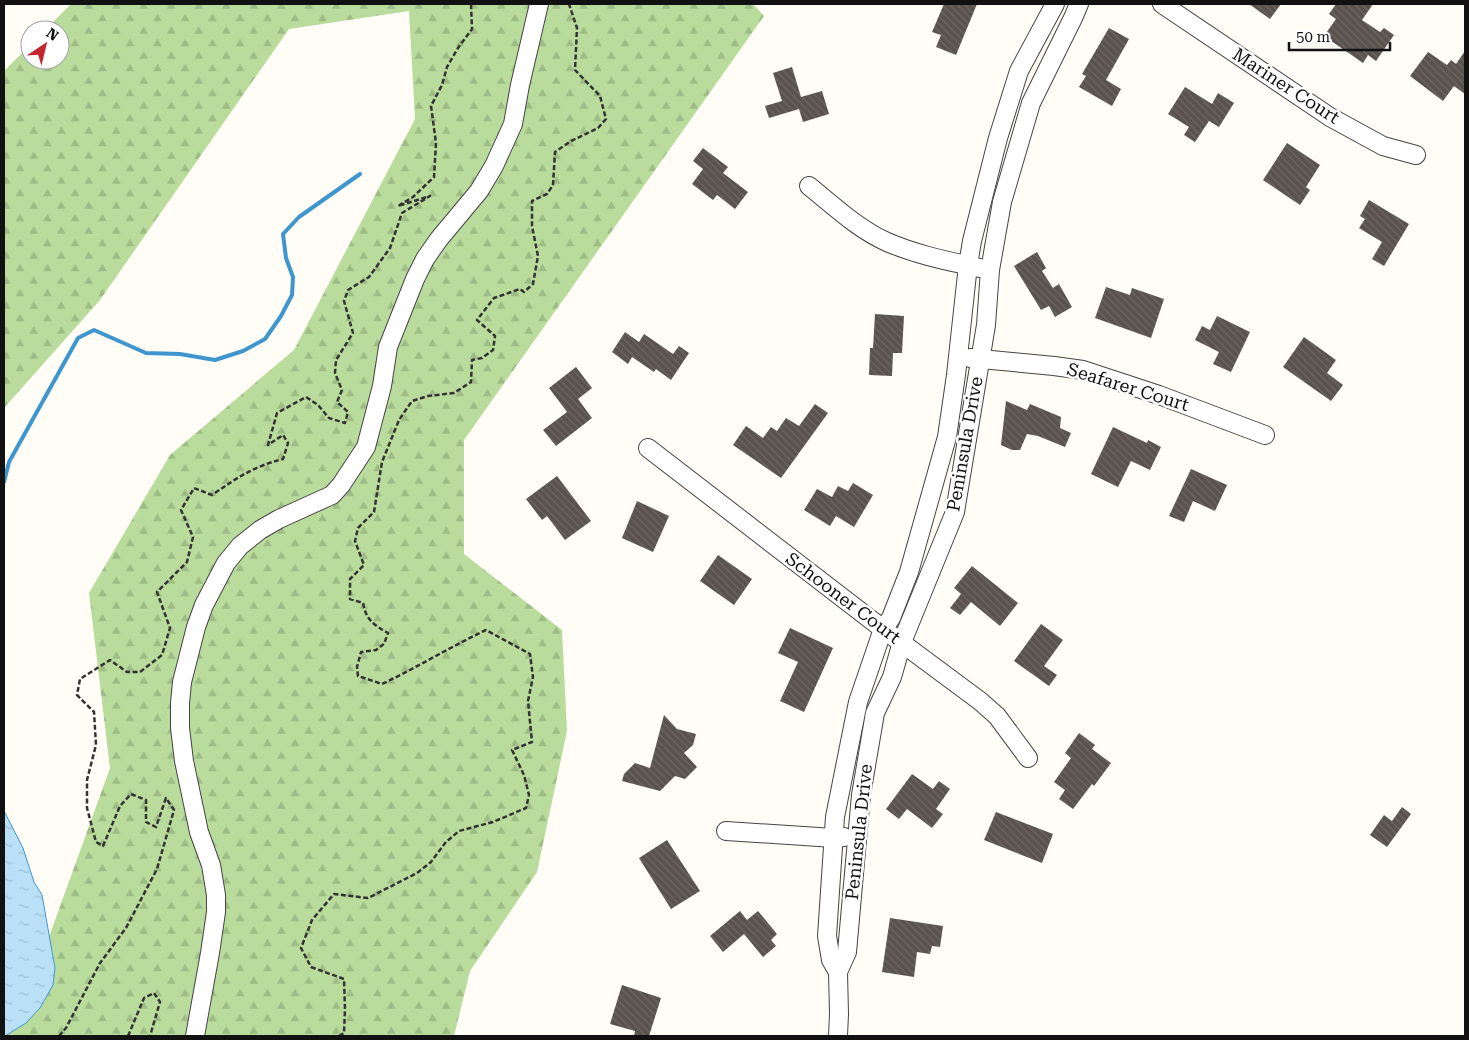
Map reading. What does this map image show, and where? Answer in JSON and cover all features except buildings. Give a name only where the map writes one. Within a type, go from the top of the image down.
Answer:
[{"type":"street","points":[[195,1036],[216,912],[216,895],[211,865],[199,832],[184,761],[180,728],[182,682],[196,627],[204,605],[226,563],[240,546],[260,530],[332,495],[341,485],[366,447],[382,386],[388,347],[415,279],[425,259],[478,191],[494,166],[513,124],[539,4]]},
{"type":"street","name":"Peninsula Drive","points":[[838,972],[831,960],[827,936],[834,817],[858,702],[883,629],[891,618],[909,572],[947,437],[972,241],[998,138],[1019,71],[1055,4]]},
{"type":"street","name":"Peninsula Drive","points":[[838,1036],[838,972],[848,952],[856,835],[875,713],[892,677],[902,642],[955,512],[986,325],[990,270],[1002,202],[1032,103],[1079,4]]},
{"type":"street","name":"Mariner Court","points":[[1162,4],[1330,117],[1383,146],[1416,155]]},
{"type":"street","points":[[809,186],[866,230],[886,241],[914,253],[990,270]]},
{"type":"street","name":"Seafarer Court","points":[[957,356],[1083,370],[1159,394],[1265,435]]},
{"type":"street","name":"Schooner Court","points":[[648,448],[883,629],[980,701],[997,716],[1028,758]]},
{"type":"street","points":[[726,831],[834,838],[856,835]]},
{"type":"path","points":[[339,1036],[344,1033],[346,1009],[344,978],[311,967],[301,948],[312,920],[334,894],[368,898],[417,873],[431,862],[446,842],[459,830],[493,822],[526,808],[529,795],[524,775],[512,750],[532,742],[528,701],[533,677],[530,654],[486,630],[452,646],[415,669],[382,684],[358,676],[357,667],[361,652],[376,650],[384,644],[388,633],[377,627],[365,615],[363,604],[350,599],[350,579],[364,565],[355,541],[358,528],[374,512],[382,462],[398,420],[412,401],[428,396],[454,393],[471,382],[472,360],[482,358],[492,350],[495,336],[478,320],[494,298],[520,289],[524,292],[533,284],[538,256],[532,226],[532,201],[547,194],[553,185],[555,152],[572,140],[598,128],[606,119],[600,96],[575,70],[577,28],[569,4]]},
{"type":"path","points":[[128,1036],[144,998],[154,994],[160,1002],[150,1036]]},
{"type":"green space","points":[[71,4],[753,4],[764,16],[464,440],[464,554],[562,630],[567,731],[537,872],[470,971],[454,1036],[5,1036],[26,1023],[40,1008],[53,985],[55,968],[49,937],[110,768],[89,593],[170,455],[294,350],[415,119],[409,11],[289,29],[100,300],[4,408],[4,71],[20,55],[20,70],[70,70],[70,20],[55,20]]},
{"type":"water","points":[[4,811],[23,848],[34,882],[42,895],[55,968],[53,985],[40,1008],[26,1023],[5,1036],[4,1036]]},
{"type":"waterway","points":[[4,482],[9,462],[78,338],[94,330],[146,353],[180,354],[215,360],[243,351],[265,339],[281,316],[292,295],[293,277],[286,258],[283,234],[299,217],[360,174]]}]
